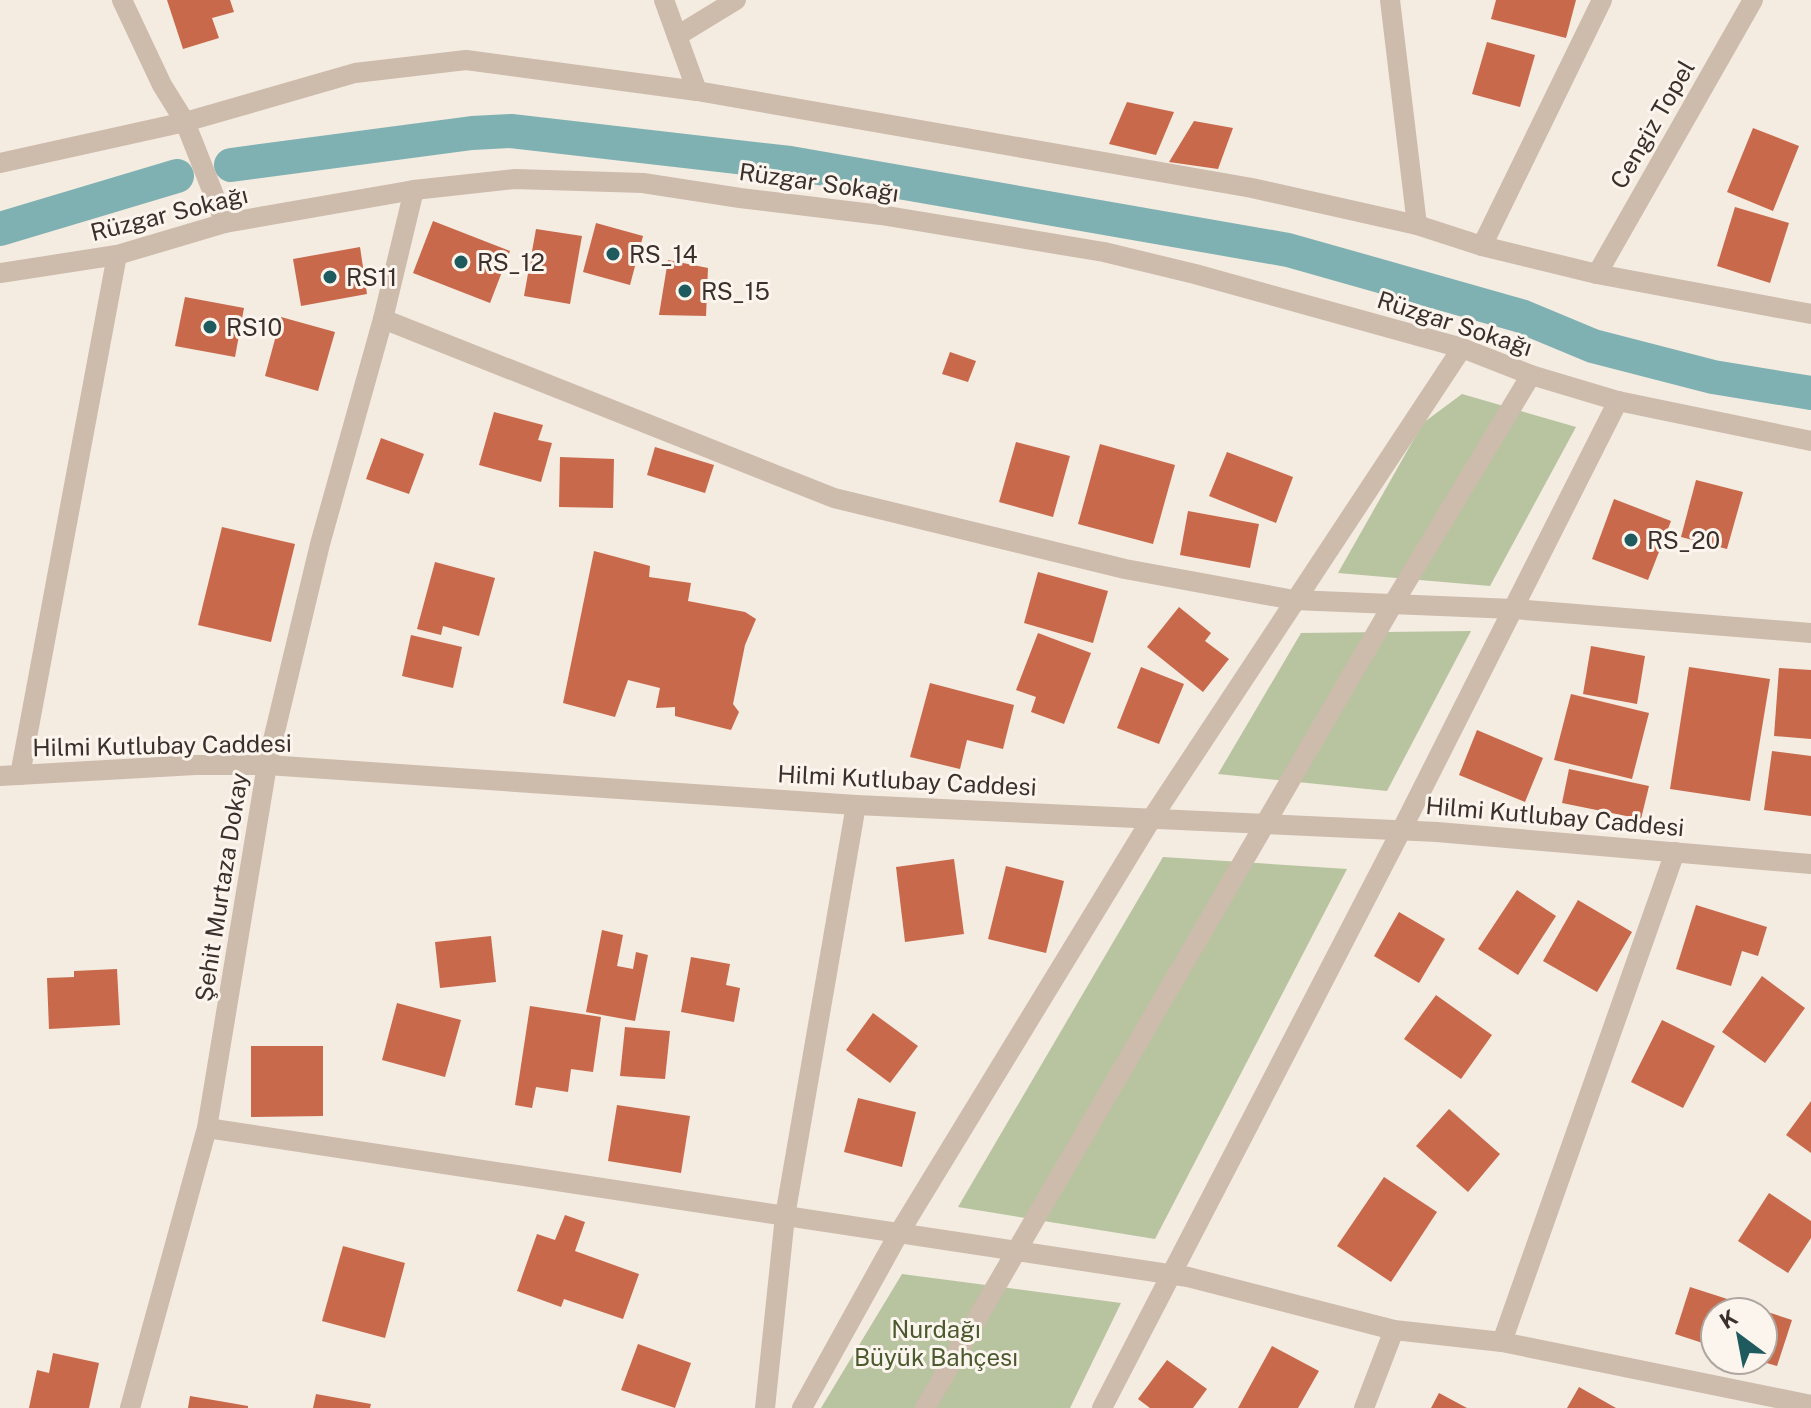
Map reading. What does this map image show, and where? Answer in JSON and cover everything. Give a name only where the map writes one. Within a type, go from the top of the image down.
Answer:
[{"type":"street","points":[[122,0],[162,85],[185,122],[225,223]]},
{"type":"street","points":[[664,0],[697,91]]},
{"type":"street","points":[[677,36],[736,0]]},
{"type":"street","points":[[1390,0],[1417,225]]},
{"type":"street","points":[[1482,246],[1602,0]]},
{"type":"street","name":"Cengiz Topel","points":[[1597,274],[1753,0]]},
{"type":"street","points":[[0,163],[185,122],[355,73],[466,60],[697,91],[1252,188],[1417,225],[1482,246],[1597,274],[1811,314]]},
{"type":"street","name":"Rüzgar Sokağı","points":[[0,273],[117,255],[225,223],[414,190],[515,179],[643,183],[881,215],[1104,252],[1462,348],[1531,375],[1618,401],[1811,441]]},
{"type":"street","name":"Şehit Murtaza Dokay","points":[[130,1408],[207,1128],[267,765],[320,544],[383,319],[414,190]]},
{"type":"street","points":[[10,775],[117,255]]},
{"type":"street","points":[[383,319],[834,498],[1125,569],[1294,600],[1513,609],[1811,633]]},
{"type":"street","points":[[802,1408],[899,1233],[1152,818],[1462,348]]},
{"type":"street","points":[[925,1408],[1393,604],[1531,375]]},
{"type":"street","points":[[1102,1408],[1401,831],[1618,401]]},
{"type":"street","name":"Hilmi Kutlubay Caddesi","points":[[10,775],[195,765],[267,765],[856,805],[1401,831],[1811,864]]},
{"type":"street","points":[[765,1408],[785,1216],[856,805]]},
{"type":"street","points":[[1502,1342],[1675,852]]},
{"type":"street","points":[[207,1128],[1171,1274],[1394,1330],[1502,1342],[1811,1405]]},
{"type":"street","points":[[1364,1408],[1394,1330]]},
{"type":"green space","points":[[1462,394],[1576,427],[1490,586],[1338,573],[1423,423]]},
{"type":"green space","points":[[1471,631],[1387,791],[1218,774],[1301,633]]},
{"type":"green space","points":[[1163,857],[1347,869],[1155,1239],[958,1207]]},
{"type":"green space","name":"Nurdağı Büyük Bahçesı","points":[[902,1274],[1121,1303],[1070,1408],[821,1408]]},
{"type":"building","points":[[167,0],[230,0],[234,12],[212,18],[219,38],[183,49]]},
{"type":"building","points":[[1496,0],[1576,0],[1566,38],[1491,19]]},
{"type":"building","points":[[1487,42],[1535,55],[1520,107],[1472,94]]},
{"type":"building","points":[[1127,102],[1174,112],[1156,155],[1109,144]]},
{"type":"building","points":[[1194,121],[1233,128],[1218,169],[1169,162]]},
{"type":"building","points":[[1753,128],[1799,146],[1773,211],[1727,192]]},
{"type":"building","points":[[1735,207],[1789,223],[1770,283],[1717,266]]},
{"type":"building","name":"RS_12","points":[[433,221],[510,251],[490,303],[413,273]]},
{"type":"building","name":"RS_14","points":[[596,223],[643,236],[630,285],[583,272]]},
{"type":"building","points":[[536,229],[582,236],[570,304],[524,296]]},
{"type":"building","name":"RS11","points":[[360,247],[367,294],[301,306],[293,259]]},
{"type":"building","name":"RS_15","points":[[668,260],[708,268],[706,316],[659,315]]},
{"type":"building","name":"RS10","points":[[185,297],[244,308],[235,357],[175,346]]},
{"type":"building","points":[[281,317],[335,332],[318,391],[265,376]]},
{"type":"building","points":[[950,352],[976,361],[968,382],[942,374]]},
{"type":"building","points":[[494,412],[543,425],[538,440],[552,443],[541,482],[479,465]]},
{"type":"building","points":[[381,438],[424,454],[409,494],[366,479]]},
{"type":"building","points":[[1016,442],[1070,456],[1053,517],[999,502]]},
{"type":"building","points":[[1100,444],[1175,465],[1153,544],[1078,524]]},
{"type":"building","points":[[655,447],[714,465],[705,493],[647,475]]},
{"type":"building","points":[[1227,452],[1293,477],[1276,523],[1209,496]]},
{"type":"building","points":[[560,457],[614,459],[613,508],[559,507]]},
{"type":"building","points":[[1696,480],[1743,492],[1727,549],[1681,537]]},
{"type":"building","name":"RS_20","points":[[1614,499],[1671,521],[1648,580],[1592,559]]},
{"type":"building","points":[[1188,511],[1259,524],[1250,568],[1180,555]]},
{"type":"building","points":[[222,527],[295,544],[271,642],[198,625]]},
{"type":"building","points":[[594,551],[650,566],[649,577],[691,583],[688,601],[745,612],[756,619],[745,645],[733,704],[739,712],[731,730],[675,716],[675,707],[656,708],[660,688],[628,680],[615,717],[563,703]]},
{"type":"building","points":[[435,562],[495,578],[479,636],[443,626],[441,635],[417,629]]},
{"type":"building","points":[[1038,572],[1108,591],[1093,643],[1024,623]]},
{"type":"building","points":[[1179,607],[1211,633],[1205,641],[1229,659],[1203,692],[1147,647]]},
{"type":"building","points":[[1038,633],[1091,653],[1064,724],[1031,712],[1036,697],[1016,690]]},
{"type":"building","points":[[411,635],[462,647],[453,688],[402,676]]},
{"type":"building","points":[[1591,646],[1645,656],[1637,704],[1583,694]]},
{"type":"building","points":[[1141,667],[1184,684],[1159,744],[1117,728]]},
{"type":"building","points":[[1689,667],[1770,679],[1750,801],[1670,789]]},
{"type":"building","points":[[1779,668],[1811,670],[1811,739],[1774,736]]},
{"type":"building","points":[[930,683],[1014,705],[1003,749],[967,740],[960,769],[910,757]]},
{"type":"building","points":[[1571,694],[1649,713],[1632,779],[1554,760]]},
{"type":"building","points":[[1477,730],[1543,758],[1525,802],[1459,775]]},
{"type":"building","points":[[1772,751],[1811,756],[1811,816],[1764,810]]},
{"type":"building","points":[[1569,769],[1649,786],[1641,819],[1562,803]]},
{"type":"building","points":[[954,859],[964,934],[905,942],[896,867]]},
{"type":"building","points":[[1006,866],[1064,881],[1046,953],[988,939]]},
{"type":"building","points":[[1517,890],[1556,916],[1518,975],[1478,949]]},
{"type":"building","points":[[1578,900],[1632,932],[1597,992],[1543,961]]},
{"type":"building","points":[[1696,905],[1767,927],[1758,956],[1742,951],[1731,986],[1676,969]]},
{"type":"building","points":[[1399,912],[1445,939],[1419,983],[1374,956]]},
{"type":"building","points":[[602,930],[623,935],[617,966],[633,969],[636,952],[648,955],[635,1021],[586,1012]]},
{"type":"building","points":[[491,936],[496,982],[440,988],[435,942]]},
{"type":"building","points":[[691,957],[730,964],[726,985],[740,988],[734,1022],[681,1012]]},
{"type":"building","points":[[117,969],[120,1025],[49,1029],[47,978],[74,977],[74,971]]},
{"type":"building","points":[[1762,976],[1805,1008],[1765,1063],[1722,1032]]},
{"type":"building","points":[[1436,995],[1492,1035],[1461,1079],[1404,1039]]},
{"type":"building","points":[[397,1003],[461,1020],[445,1077],[382,1060]]},
{"type":"building","points":[[530,1006],[601,1017],[593,1072],[571,1069],[568,1092],[536,1087],[532,1108],[515,1105]]},
{"type":"building","points":[[873,1013],[918,1046],[890,1083],[846,1050]]},
{"type":"building","points":[[1662,1020],[1715,1046],[1683,1108],[1631,1082]]},
{"type":"building","points":[[625,1027],[670,1031],[665,1079],[620,1076]]},
{"type":"building","points":[[251,1046],[323,1046],[323,1116],[251,1117]]},
{"type":"building","points":[[858,1098],[916,1112],[902,1167],[844,1152]]},
{"type":"building","points":[[1811,1101],[1811,1153],[1786,1135]]},
{"type":"building","points":[[617,1105],[690,1116],[681,1173],[608,1161]]},
{"type":"building","points":[[1449,1109],[1500,1154],[1468,1192],[1416,1146]]},
{"type":"building","points":[[1384,1177],[1437,1212],[1391,1282],[1337,1246]]},
{"type":"building","points":[[1769,1193],[1811,1221],[1811,1238],[1788,1273],[1738,1241]]},
{"type":"building","points":[[565,1215],[585,1222],[575,1251],[639,1274],[623,1319],[564,1299],[561,1307],[517,1291],[537,1234],[555,1240]]},
{"type":"building","points":[[343,1246],[405,1263],[385,1338],[322,1321]]},
{"type":"building","points":[[1690,1287],[1718,1296],[1699,1296],[1699,1342],[1675,1334]]},
{"type":"building","points":[[1779,1316],[1792,1320],[1779,1360]]},
{"type":"building","points":[[638,1344],[691,1363],[675,1408],[621,1390]]},
{"type":"building","points":[[1272,1346],[1319,1371],[1298,1408],[1238,1408]]},
{"type":"building","points":[[53,1353],[99,1363],[89,1408],[29,1408],[37,1370],[49,1373]]},
{"type":"building","points":[[1167,1360],[1207,1389],[1193,1408],[1150,1408],[1138,1399]]},
{"type":"building","points":[[1579,1387],[1616,1408],[1567,1408]]},
{"type":"building","points":[[1439,1393],[1467,1408],[1431,1408]]},
{"type":"building","points":[[316,1394],[371,1404],[370,1408],[313,1408]]},
{"type":"building","points":[[190,1396],[248,1406],[248,1408],[188,1408]]},
{"type":"waterway","points":[[231,165],[472,133],[511,131],[790,163],[1288,250],[1521,316],[1593,346],[1713,377],[1811,393]]},
{"type":"waterway","points":[[0,229],[177,176]]},
{"type":"place","name":"RS_14","points":[[613,254]]},
{"type":"place","name":"RS_12","points":[[461,262]]},
{"type":"place","name":"RS11","points":[[330,277]]},
{"type":"place","name":"RS_15","points":[[685,291]]},
{"type":"place","name":"RS10","points":[[210,327]]},
{"type":"place","name":"RS_20","points":[[1631,540]]}]
